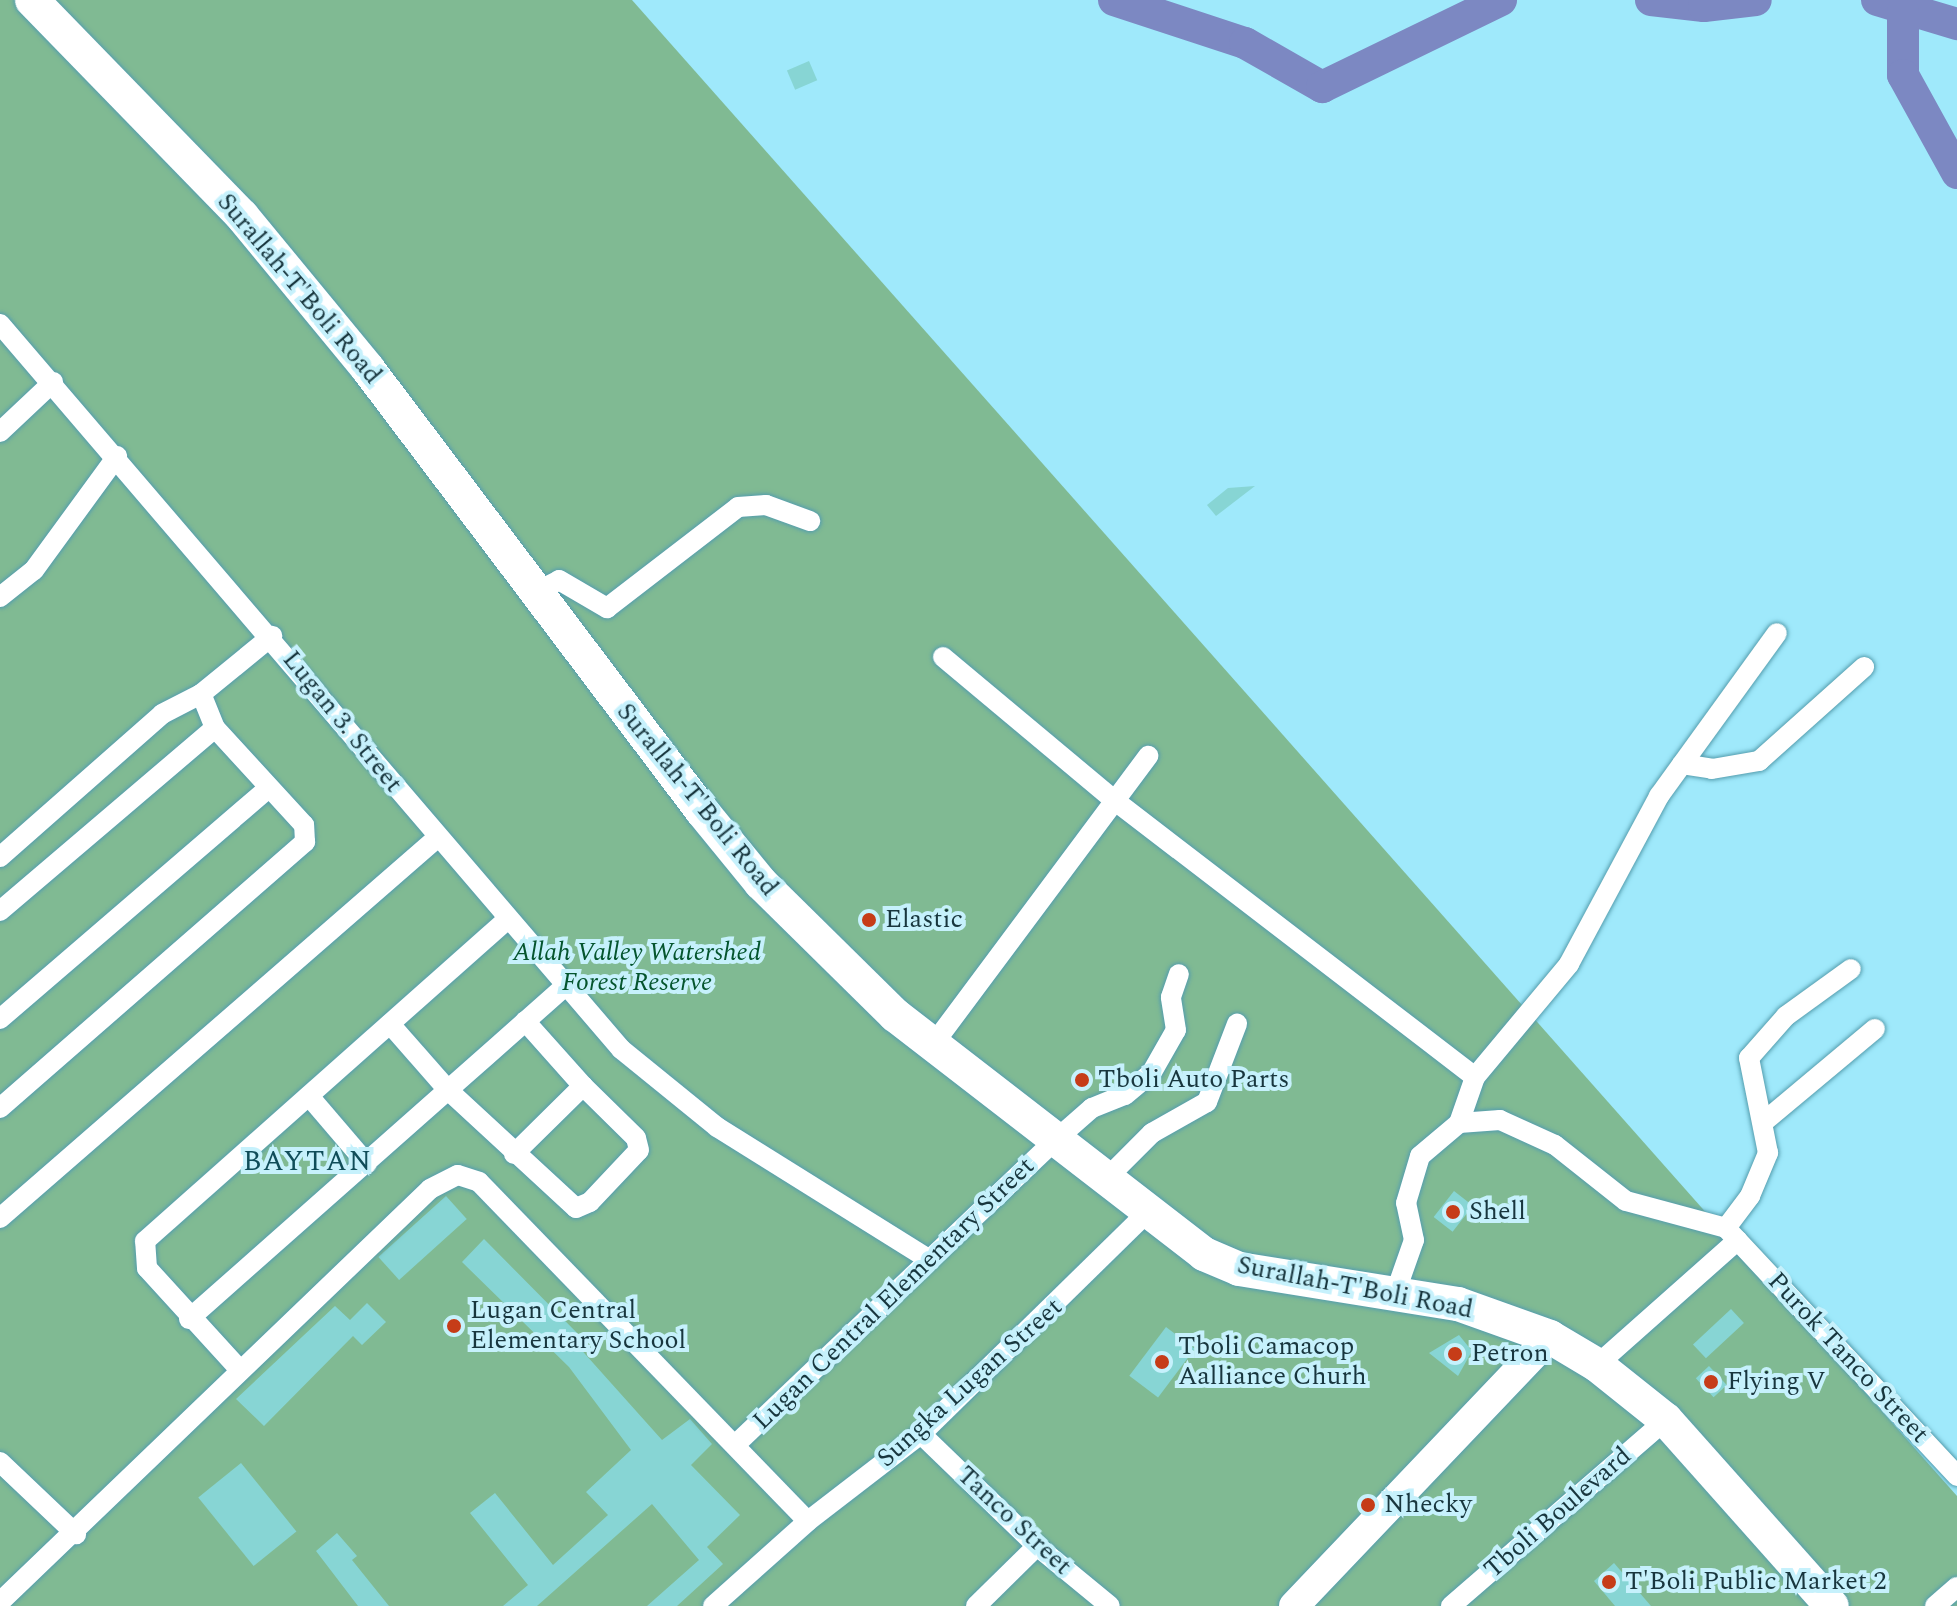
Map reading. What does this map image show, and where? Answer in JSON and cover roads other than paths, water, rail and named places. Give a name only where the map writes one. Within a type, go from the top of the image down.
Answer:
[{"type":"main road","name":"Surallah-T'Boli Road","points":[[32,0],[242,216],[317,304],[534,593],[761,883],[932,1046],[1052,1143],[1204,1254],[1239,1269],[1396,1291],[1550,1337],[1597,1365],[1666,1420],[1832,1606]]},
{"type":"main road","points":[[1294,1606],[1550,1337]]},
{"type":"street","name":"Lugan 3. Street","points":[[0,324],[272,636],[563,988],[641,1069],[694,1110],[930,1260]]},
{"type":"street","points":[[0,432],[53,382]]},
{"type":"street","points":[[0,597],[34,570],[117,456]]},
{"type":"street","points":[[534,593],[559,580],[607,608],[738,507],[766,505],[810,521]]},
{"type":"street","points":[[1459,1123],[1475,1077],[1569,964],[1634,838],[1682,764],[1777,633]]},
{"type":"street","points":[[0,857],[162,714],[201,694],[272,636]]},
{"type":"street","points":[[943,657],[1114,800],[1475,1077]]},
{"type":"street","points":[[1682,764],[1712,769],[1759,761],[1864,667]]},
{"type":"street","points":[[2,1102],[299,850],[307,836],[304,825],[267,789],[215,728],[201,694]]},
{"type":"street","points":[[0,911],[215,728]]},
{"type":"street","points":[[932,1046],[1148,756]]},
{"type":"street","points":[[0,1019],[267,789]]},
{"type":"street","points":[[0,1218],[437,838]]},
{"type":"street","points":[[240,1370],[189,1319],[147,1268],[145,1241],[506,920]]},
{"type":"street","points":[[1597,1365],[1732,1234],[1768,1153],[1766,1120],[1749,1058],[1786,1016],[1851,969]]},
{"type":"street","name":"Lugan Central Elementary Street","points":[[736,1444],[1052,1143],[1092,1108],[1125,1095],[1152,1072],[1176,1030],[1171,997],[1179,974]]},
{"type":"street","points":[[189,1319],[563,988]]},
{"type":"street","points":[[390,1024],[448,1090],[576,1208],[633,1163],[639,1150],[636,1138],[583,1086],[525,1021]]},
{"type":"street","points":[[1104,1181],[1152,1133],[1207,1102],[1237,1024]]},
{"type":"street","points":[[1766,1120],[1875,1029]]},
{"type":"street","points":[[514,1154],[583,1086]]},
{"type":"street","points":[[309,1096],[367,1164]]},
{"type":"street","points":[[1396,1291],[1414,1240],[1406,1203],[1412,1171],[1432,1141],[1459,1123],[1500,1120],[1532,1132],[1626,1201],[1697,1215],[1732,1234]]},
{"type":"street","points":[[0,1602],[76,1534],[240,1370],[430,1189],[445,1179],[470,1176],[736,1444],[808,1521]]},
{"type":"street","name":"Sungka Lugan Street","points":[[713,1606],[808,1521],[921,1434],[1147,1213]]},
{"type":"street","name":"Purok Tanco Street","points":[[1732,1234],[1957,1476]]},
{"type":"street","name":"Tboli Boulevard","points":[[1451,1606],[1666,1420]]},
{"type":"street","name":"Tanco Street","points":[[921,1434],[1037,1546],[1110,1606]]},
{"type":"street","points":[[0,1462],[76,1534]]},
{"type":"street","points":[[976,1606],[1037,1546]]},
{"type":"street","points":[[1935,1606],[1957,1587]]},
{"type":"waterway","points":[[1114,0],[1245,43],[1322,87],[1501,0]]},
{"type":"waterway","points":[[1651,0],[1704,6],[1756,0]]},
{"type":"waterway","points":[[1877,0],[1957,24]]},
{"type":"waterway","points":[[1903,11],[1903,75],[1957,173]]},
{"type":"place","name":"Elastic","points":[[869,920]]},
{"type":"place","name":"Tboli Auto Parts","points":[[1082,1080]]},
{"type":"place","name":"Shell","points":[[1453,1212]]},
{"type":"place","name":"Lugan Central Elementary School","points":[[454,1326]]},
{"type":"place","name":"Petron","points":[[1455,1354]]},
{"type":"place","name":"Tboli Camacop Aalliance Churh","points":[[1162,1362]]},
{"type":"place","name":"Flying V","points":[[1711,1382]]},
{"type":"place","name":"Nhecky","points":[[1368,1505]]},
{"type":"place","name":"T'Boli Public Market 2","points":[[1609,1582]]},
{"type":"district","name":"BAYTAN","points":[[308,1162]]},
{"type":"park label","name":"Allah Valley Watershed Forest Reserve","points":[[637,968]]}]
